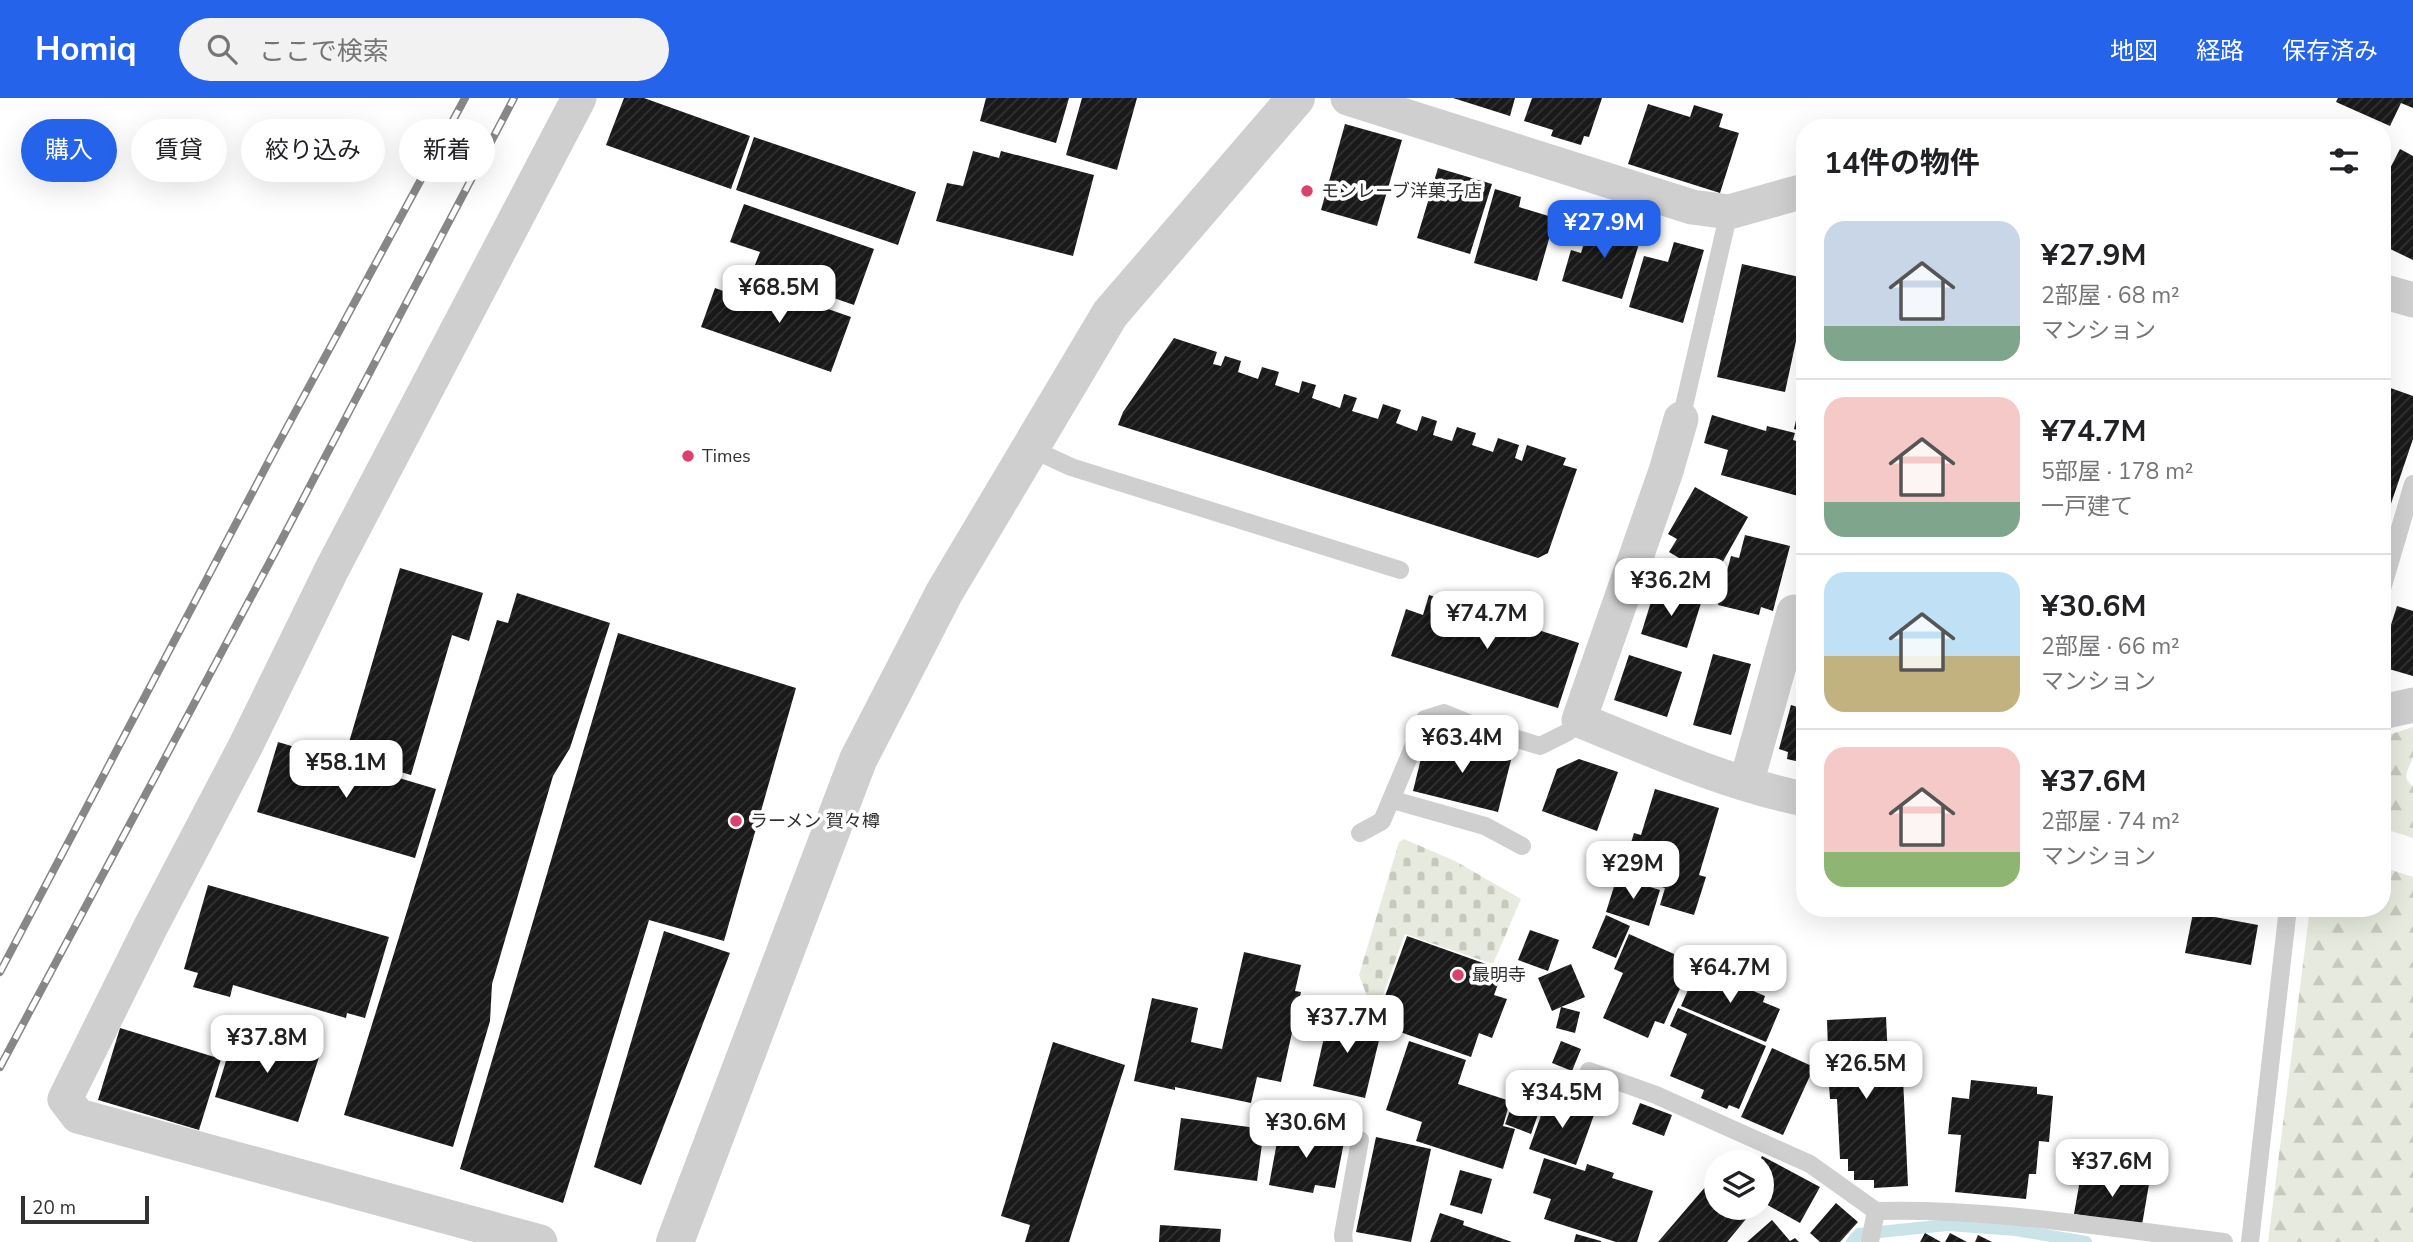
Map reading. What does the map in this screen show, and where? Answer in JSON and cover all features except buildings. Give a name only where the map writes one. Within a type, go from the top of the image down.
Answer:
[{"type":"street","points":[[540,1242],[78,1116],[65,1099],[150,928],[245,747],[332,569],[579,98]]},
{"type":"street","points":[[675,1242],[858,760],[944,593],[1110,314],[1296,98]]},
{"type":"street","points":[[1348,98],[1692,207],[1729,212],[1796,193]]},
{"type":"street","points":[[2391,294],[2413,300]]},
{"type":"street","points":[[1681,419],[1666,471],[1579,720],[1674,759],[1746,784],[1796,797]]},
{"type":"street","points":[[1746,784],[1794,612]]},
{"type":"street","points":[[2391,710],[2413,705]]},
{"type":"lane","points":[[1681,419],[1729,212]]},
{"type":"lane","points":[[1030,448],[1072,467],[1400,570]]},
{"type":"lane","points":[[2391,559],[2413,484]]},
{"type":"lane","points":[[1360,833],[1382,821],[1425,719],[1444,713],[1540,746],[1569,733],[1579,720]]},
{"type":"lane","points":[[1393,800],[1485,826],[1522,846]]},
{"type":"lane","points":[[2250,1242],[2287,917]]},
{"type":"lane","points":[[1589,1071],[1656,1095],[1811,1164],[1873,1226],[1983,1213],[2224,1242]]},
{"type":"lane","points":[[1344,1242],[1360,1140]]},
{"type":"green space","points":[[2413,727],[2413,756],[2406,775],[2413,786],[2413,838],[2391,831],[2391,734]]},
{"type":"green space","points":[[1404,839],[1455,861],[1521,899],[1493,964],[1405,934],[1375,1017],[1359,975],[1399,842]]},
{"type":"green space","points":[[2391,870],[2413,877],[2413,1242],[2268,1242],[2309,917],[2391,917]]},
{"type":"waterway","points":[[1852,1242],[1859,1234],[1948,1225],[2016,1230],[2086,1242]]},
{"type":"railway","points":[[0,972],[271,457],[465,98]]},
{"type":"railway","points":[[0,1067],[514,98]]},
{"type":"place","name":"モンレーブ洋菓子店","points":[[1307,191]]},
{"type":"place","name":"Times","points":[[688,456]]},
{"type":"place","name":"ラーメン 賀々樽","points":[[736,821]]},
{"type":"place","name":"最明寺","points":[[1458,975]]}]
